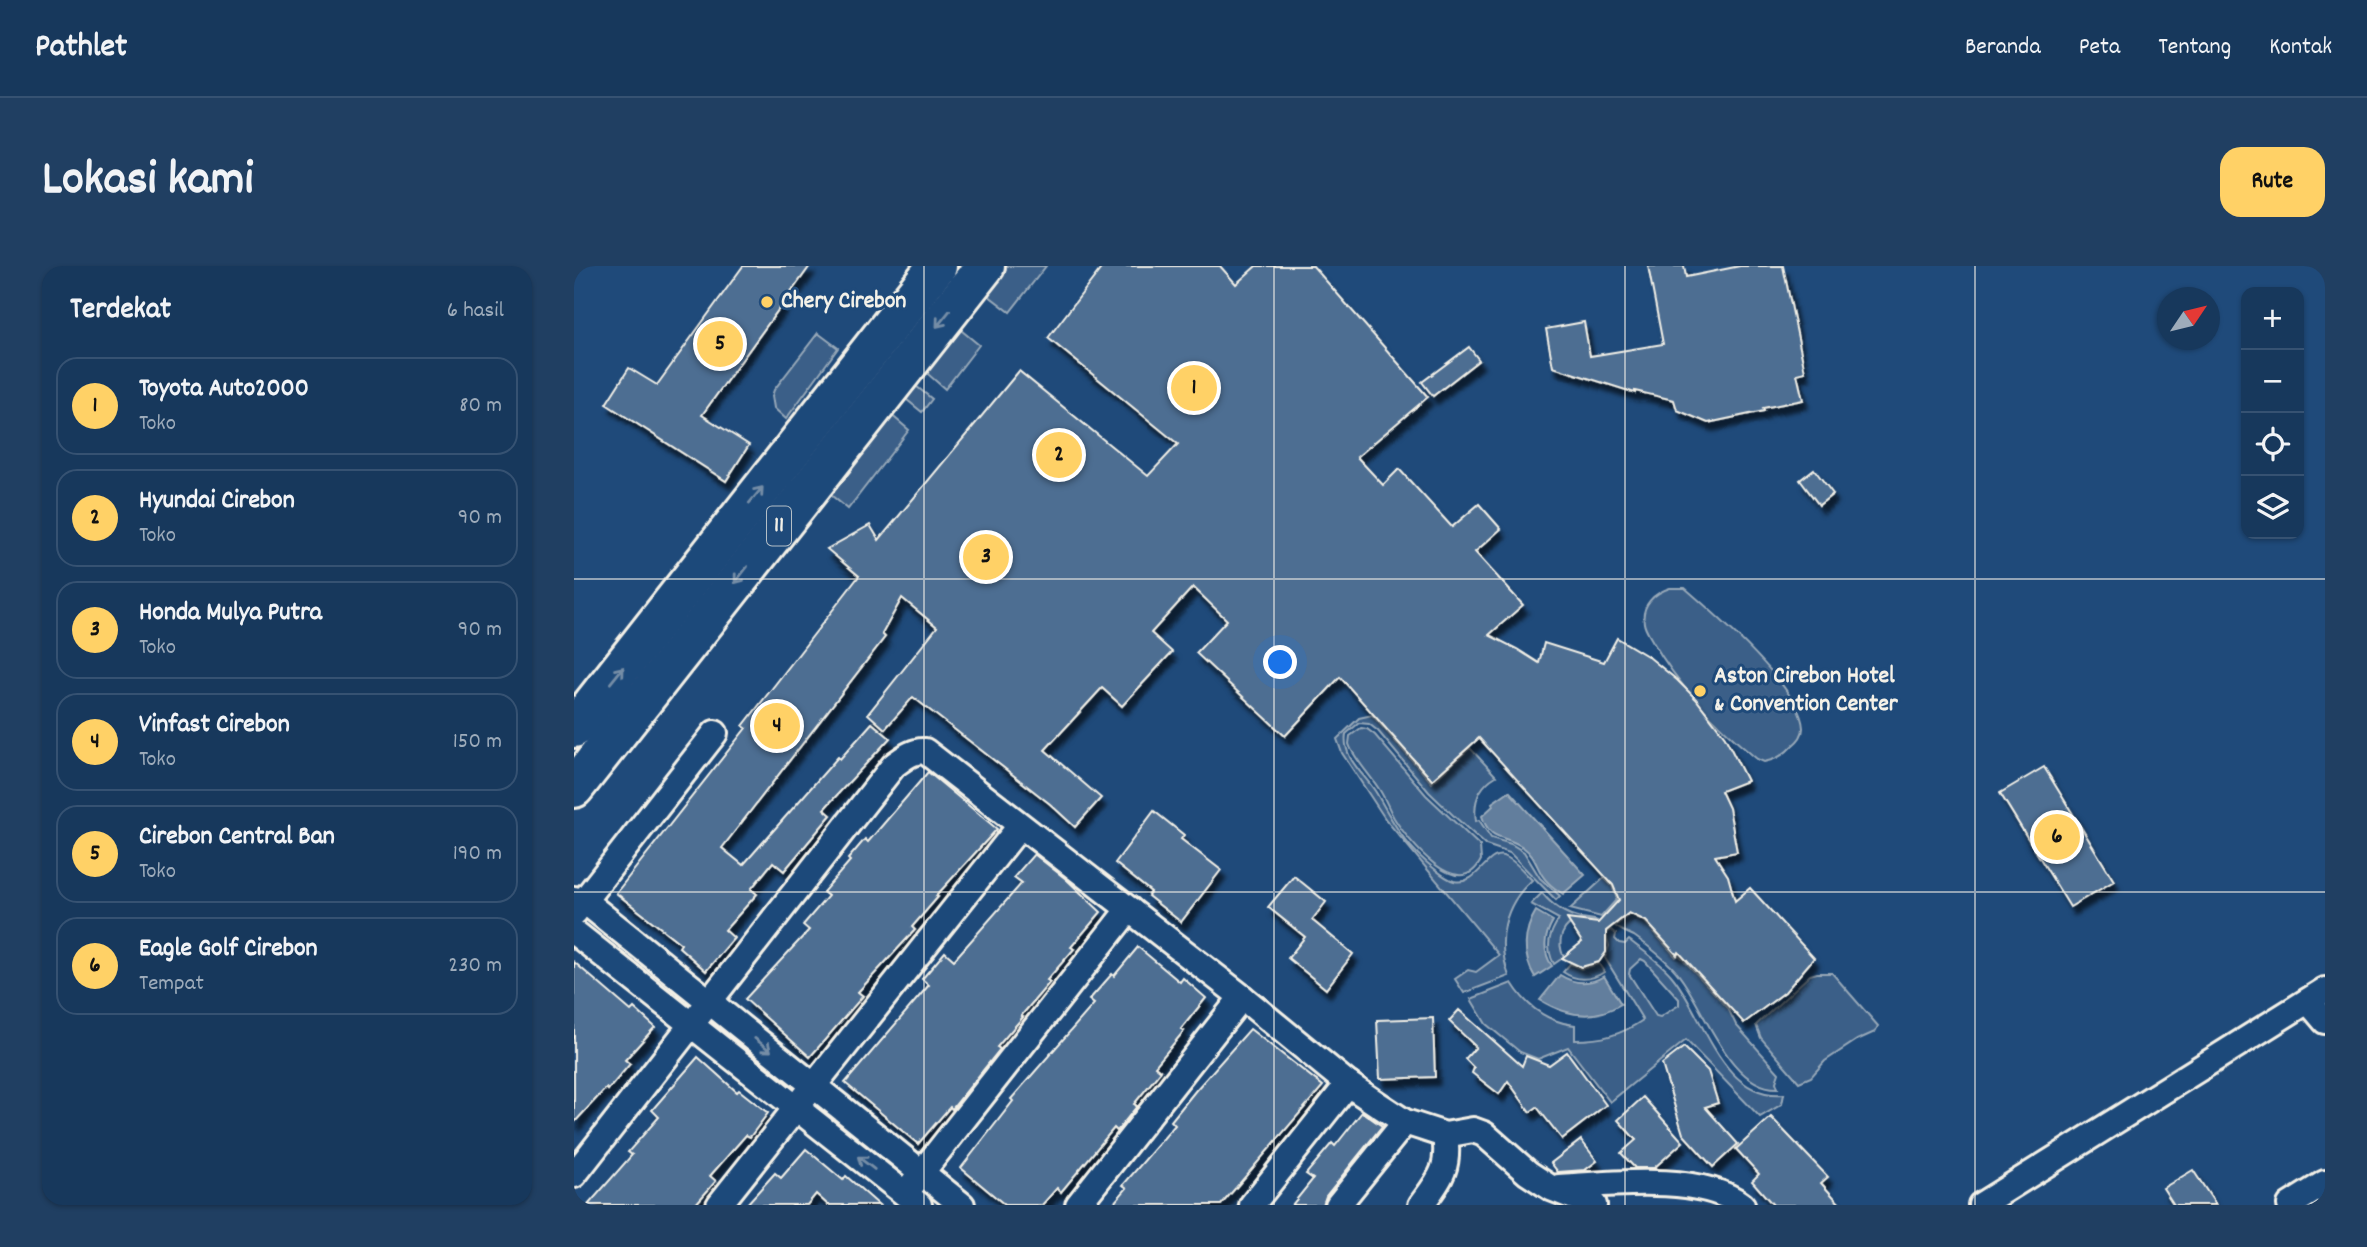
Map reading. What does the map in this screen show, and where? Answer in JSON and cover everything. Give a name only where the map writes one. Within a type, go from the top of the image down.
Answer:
[{"type":"highway","name":"11","points":[[574,728],[937,266]]},
{"type":"highway","name":"11","points":[[574,788],[985,266]]},
{"type":"street","points":[[715,733],[577,904],[710,1002],[962,1205]]},
{"type":"street","points":[[574,1175],[693,1026],[894,765],[915,752],[925,751],[1242,997],[1348,1084],[1405,1122],[1445,1135],[1474,1130],[1484,1134],[1528,1173],[1551,1188],[1594,1205]]},
{"type":"street","points":[[719,1205],[1020,826]]},
{"type":"street","points":[[574,932],[795,1107],[906,1201],[921,1173],[1129,909]]},
{"type":"street","points":[[1981,1205],[2316,996],[2325,1021]]},
{"type":"street","points":[[1078,1205],[1242,997]]},
{"type":"street","points":[[1252,1205],[1348,1084]]},
{"type":"street","points":[[1338,1205],[1405,1122]]},
{"type":"street","points":[[1421,1205],[1445,1168],[1445,1135]]},
{"type":"street","points":[[1551,1188],[1639,1182],[1680,1185],[1729,1196],[1742,1205]]},
{"type":"street","points":[[2290,1205],[2325,1183]]},
{"type":"shaded area","points":[[1005,266],[1046,266],[1010,312],[984,292]]},
{"type":"shaded area","points":[[956,326],[979,345],[945,389],[921,368]]},
{"type":"shaded area","points":[[818,333],[838,348],[786,419],[774,408],[774,390]]},
{"type":"shaded area","points":[[911,382],[932,399],[922,412],[901,395]]},
{"type":"shaded area","points":[[889,413],[909,430],[848,509],[826,491]]},
{"type":"shaded area","points":[[1670,588],[1685,588],[1735,633],[1788,694],[1799,712],[1803,728],[1798,740],[1783,754],[1764,762],[1757,759],[1700,705],[1663,659],[1646,631],[1644,617],[1650,601]]},
{"type":"shaded area","points":[[1372,715],[1432,783],[1470,748],[1496,776],[1485,784],[1478,795],[1476,821],[1479,820],[1491,838],[1511,844],[1524,852],[1540,878],[1560,896],[1556,900],[1510,853],[1486,845],[1429,792],[1378,731],[1369,724],[1359,723],[1346,734],[1347,751],[1355,766],[1377,794],[1402,835],[1425,861],[1440,873],[1451,880],[1463,881],[1477,873],[1494,857],[1501,856],[1515,863],[1532,880],[1515,901],[1505,924],[1503,950],[1509,976],[1464,993],[1455,979],[1468,970],[1476,972],[1499,955],[1386,820],[1342,753],[1337,739],[1359,718]]},
{"type":"shaded area","points":[[1361,728],[1375,735],[1426,795],[1480,846],[1481,860],[1472,872],[1460,875],[1447,872],[1434,864],[1410,840],[1351,749],[1350,736]]},
{"type":"shaded area","points":[[1509,791],[1585,875],[1563,894],[1544,878],[1527,851],[1494,834],[1485,825],[1482,816],[1493,806],[1492,803]]},
{"type":"shaded area","points":[[1604,878],[1612,886],[1617,899],[1601,917],[1570,909]]},
{"type":"shaded area","points":[[1542,893],[1575,917],[1598,921],[1580,920],[1569,925],[1561,939],[1564,957],[1554,964],[1549,941],[1559,919],[1531,904]]},
{"type":"shaded area","points":[[1536,911],[1553,921],[1545,944],[1552,966],[1535,977],[1528,961],[1526,944]]},
{"type":"shaded area","points":[[1630,914],[1645,922],[1728,1008],[1736,1025],[1779,1073],[1776,1082],[1778,1088],[1760,1084],[1744,1074],[1717,1040],[1672,967],[1639,939],[1615,926]]},
{"type":"shaded area","points":[[1611,930],[1616,934],[1615,939],[1619,943],[1625,944],[1629,940],[1666,970],[1683,991],[1729,1069],[1744,1083],[1762,1092],[1784,1094],[1782,1104],[1760,1117],[1686,1040],[1610,1102],[1568,1047],[1538,1059],[1520,1052],[1486,1024],[1471,999],[1512,983],[1524,999],[1539,1012],[1555,1021],[1575,1025],[1575,1040],[1611,1036],[1643,1020],[1605,958],[1609,946],[1606,933]],"holes":[[[1641,959],[1679,999],[1679,1005],[1660,1017],[1656,1016],[1629,974],[1630,969]]]},
{"type":"shaded area","points":[[1570,964],[1581,969],[1599,964],[1604,972],[1594,977],[1578,978],[1563,972]]},
{"type":"shaded area","points":[[1832,973],[1878,1026],[1875,1032],[1857,1040],[1825,1061],[1811,1077],[1799,1082],[1761,1038],[1756,1025],[1810,975]]},
{"type":"shaded area","points":[[1560,975],[1582,982],[1604,976],[1621,1004],[1601,1013],[1580,1014],[1560,1010],[1540,1000]]},
{"type":"building","points":[[743,266],[810,266],[702,415],[749,445],[726,481],[606,404],[629,368],[657,385]]},
{"type":"building","points":[[1103,266],[1220,266],[1236,284],[1256,266],[1313,266],[1428,397],[1357,457],[1383,485],[1399,469],[1452,527],[1479,504],[1501,529],[1475,552],[1523,605],[1489,635],[1539,663],[1544,643],[1604,662],[1617,638],[1649,657],[1677,680],[1696,699],[1725,737],[1747,781],[1721,791],[1729,808],[1737,852],[1715,856],[1728,876],[1735,901],[1750,888],[1814,958],[1785,992],[1744,1023],[1679,952],[1677,955],[1646,921],[1629,913],[1606,931],[1606,952],[1599,962],[1581,967],[1562,958],[1582,942],[1567,919],[1598,923],[1619,900],[1613,885],[1479,738],[1432,780],[1340,677],[1285,736],[1196,653],[1227,620],[1193,587],[1151,633],[1172,652],[1122,706],[1102,688],[1045,750],[1101,798],[1075,827],[1050,804],[913,697],[885,729],[868,714],[937,627],[902,598],[882,634],[885,637],[722,848],[743,865],[838,757],[840,759],[872,723],[890,738],[824,809],[831,815],[784,871],[773,862],[751,889],[757,894],[725,930],[734,938],[706,971],[679,947],[681,944],[616,893],[746,728],[743,726],[859,576],[827,549],[870,525],[879,540],[1019,371],[1148,476],[1178,444],[1048,338]]},
{"type":"building","points":[[1648,266],[1684,266],[1686,277],[1740,266],[1783,266],[1805,372],[1797,374],[1803,400],[1708,423],[1677,410],[1674,400],[1635,393],[1553,367],[1546,329],[1584,322],[1590,356],[1663,344]]},
{"type":"building","points":[[1469,347],[1479,360],[1433,396],[1422,382]]},
{"type":"building","points":[[1814,469],[1833,494],[1819,505],[1800,480]]},
{"type":"building","points":[[2044,767],[2114,881],[2070,907],[2000,793]]},
{"type":"building","points":[[928,772],[997,829],[936,896],[938,897],[912,927],[915,930],[858,992],[863,996],[810,1057],[745,999],[809,930],[803,925],[828,896],[823,892],[850,861],[848,859],[865,839],[868,842]]},
{"type":"building","points":[[1154,811],[1184,835],[1181,839],[1221,870],[1181,922],[1148,896],[1151,892],[1115,863]]},
{"type":"building","points":[[1034,854],[1101,912],[1071,947],[1074,949],[1047,980],[1050,982],[997,1047],[1000,1049],[952,1109],[950,1107],[918,1144],[845,1083],[929,985],[922,979],[945,952],[954,960],[1022,883],[1014,877]]},
{"type":"building","points":[[1294,876],[1326,902],[1312,920],[1353,954],[1326,989],[1288,958],[1305,937],[1268,907]]},
{"type":"building","points":[[1138,947],[1180,982],[1183,978],[1206,998],[1181,1029],[1184,1031],[1155,1066],[1161,1071],[1134,1104],[1137,1106],[1117,1131],[1114,1128],[1061,1192],[1057,1188],[1042,1205],[1005,1205],[961,1168],[1013,1101],[1011,1099],[1094,1004],[1089,1000]]},
{"type":"building","points":[[574,962],[631,1011],[634,1008],[655,1027],[625,1060],[630,1064],[574,1123]]},
{"type":"building","points":[[1459,1010],[1522,1066],[1526,1056],[1549,1065],[1567,1052],[1606,1105],[1562,1139],[1537,1107],[1530,1112],[1508,1081],[1499,1094],[1472,1073],[1474,1068],[1465,1059],[1476,1047],[1449,1021]]},
{"type":"building","points":[[1433,1018],[1435,1077],[1380,1079],[1377,1020]]},
{"type":"building","points":[[1250,1029],[1323,1086],[1221,1205],[1112,1205],[1127,1188],[1123,1185],[1175,1125],[1171,1121]]},
{"type":"building","points":[[1684,1047],[1708,1071],[1718,1103],[1705,1107],[1738,1144],[1713,1167],[1683,1134],[1662,1064]]},
{"type":"building","points":[[698,1057],[737,1092],[739,1090],[768,1113],[750,1137],[746,1135],[710,1176],[716,1181],[695,1205],[588,1205],[632,1155],[628,1152],[659,1117],[652,1110]]},
{"type":"building","points":[[1643,1097],[1683,1142],[1654,1168],[1635,1168],[1621,1153],[1636,1140],[1618,1120]]},
{"type":"building","points":[[1362,1112],[1382,1126],[1326,1196],[1323,1205],[1292,1205],[1313,1179],[1306,1174],[1332,1143],[1335,1146]]},
{"type":"building","points":[[1771,1117],[1828,1177],[1821,1183],[1841,1205],[1773,1205],[1752,1181],[1759,1174],[1736,1149]]},
{"type":"building","points":[[1581,1140],[1597,1161],[1585,1170],[1558,1172],[1551,1163]]},
{"type":"building","points":[[806,1149],[843,1180],[846,1176],[879,1205],[828,1205],[816,1194],[807,1205],[746,1205],[775,1173],[781,1178]]},
{"type":"building","points":[[2193,1170],[2216,1205],[2174,1205],[2163,1188]]},
{"type":"place","name":"Chery Cirebon","points":[[767,302]]},
{"type":"place","name":"Cirebon Central Ban","points":[[720,344]]},
{"type":"place","name":"Toyota Auto2000","points":[[1194,388]]},
{"type":"place","name":"Hyundai Cirebon","points":[[1059,455]]},
{"type":"place","name":"Honda Mulya Putra","points":[[986,557]]},
{"type":"place","name":"Aston Cirebon Hotel & Convention Center","points":[[1700,691]]},
{"type":"place","name":"Vinfast Cirebon","points":[[777,726]]},
{"type":"place","name":"Eagle Golf Cirebon","points":[[2057,837]]}]
